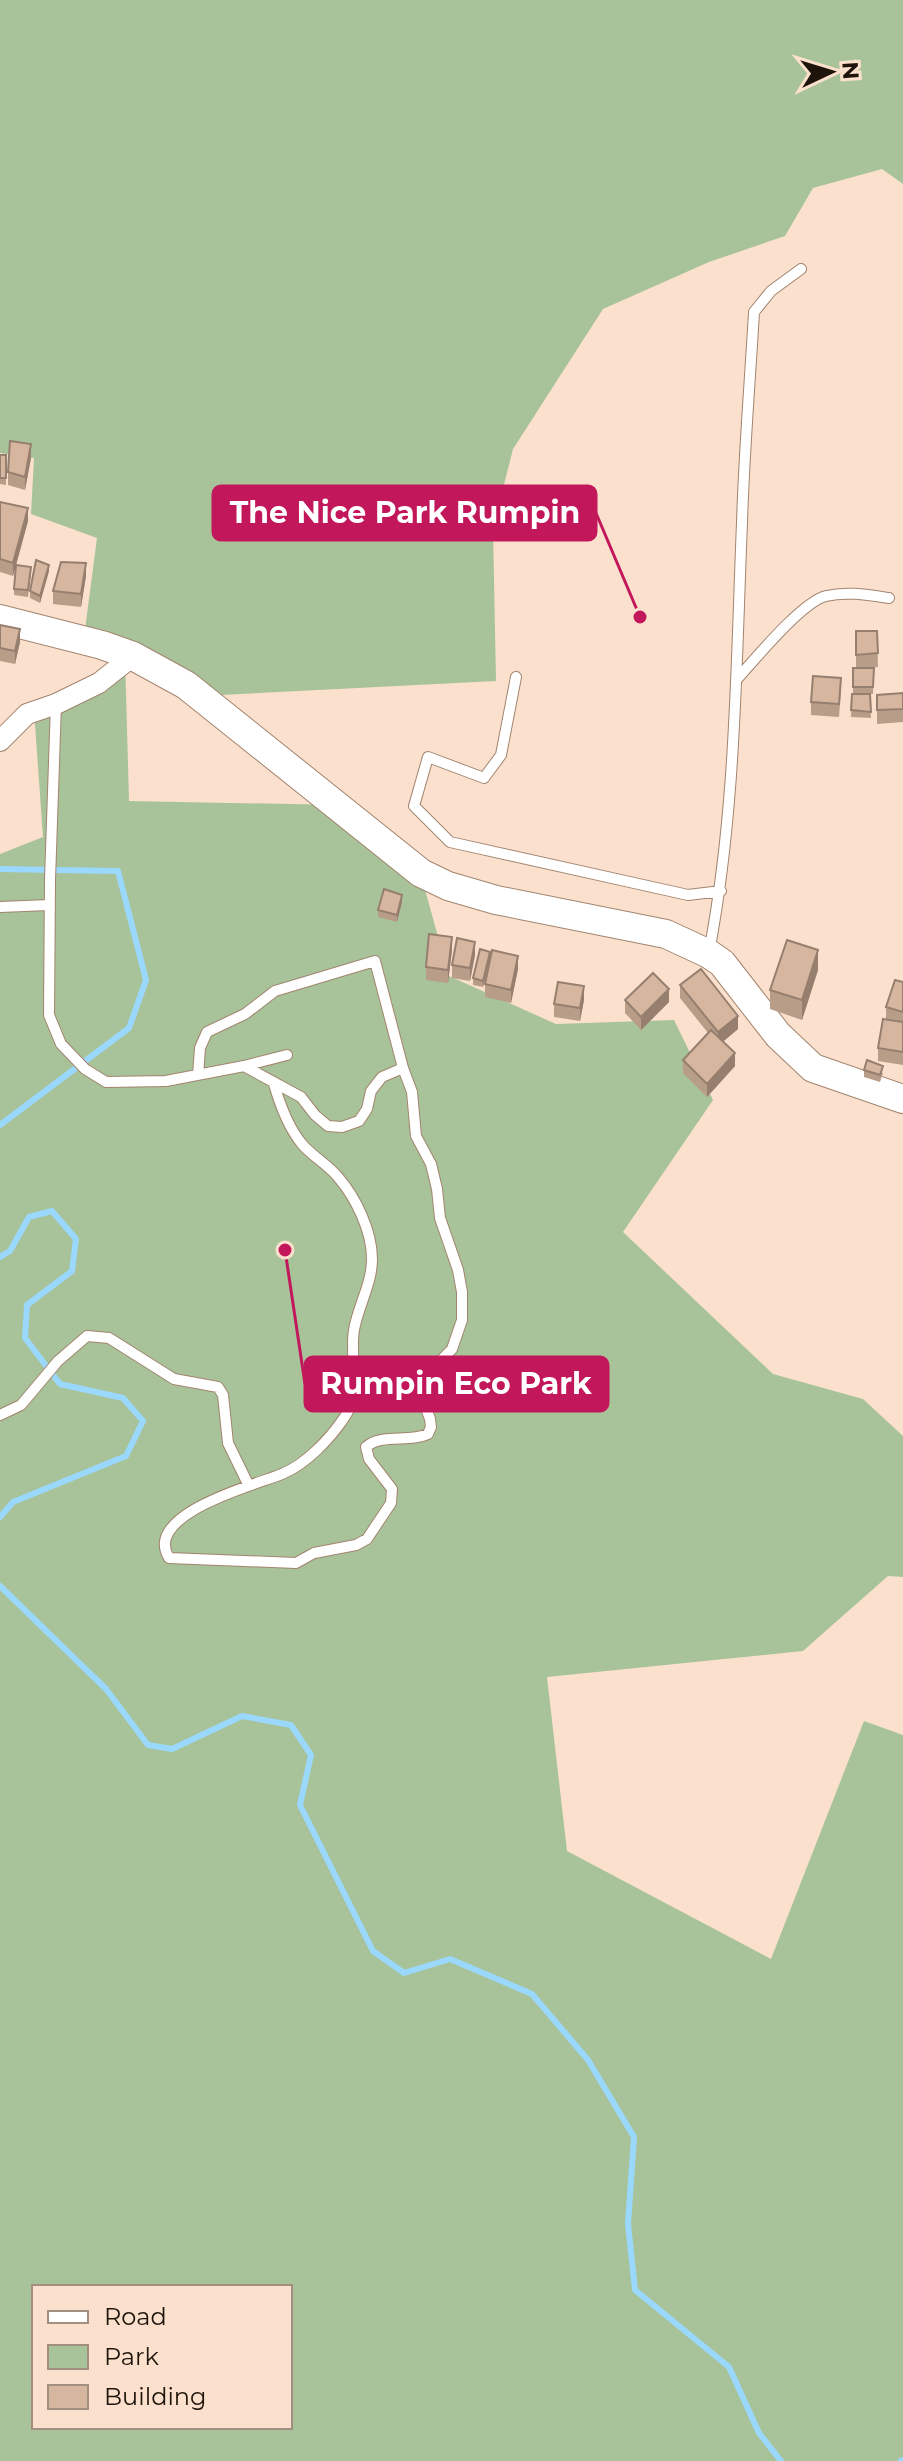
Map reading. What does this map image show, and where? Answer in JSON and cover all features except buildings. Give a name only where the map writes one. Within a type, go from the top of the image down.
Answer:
[{"type":"main road","points":[[0,619],[102,645],[133,656],[186,685],[421,873],[448,886],[496,900],[666,934],[709,954],[722,963],[778,1035],[813,1068],[903,1099]]},
{"type":"street","points":[[0,741],[27,714],[99,683],[133,656]]},
{"type":"lane","points":[[709,954],[721,891],[738,678],[742,522],[754,312],[771,291],[801,269]]},
{"type":"lane","points":[[738,678],[785,626],[823,596],[853,593],[889,598]]},
{"type":"lane","points":[[516,677],[501,755],[484,778],[428,757],[414,806],[450,842],[688,895],[721,891]]},
{"type":"lane","points":[[56,704],[49,905],[49,1015],[61,1044],[85,1069],[106,1082],[166,1081],[287,1055]]},
{"type":"lane","points":[[0,907],[49,905]]},
{"type":"lane","points":[[198,1075],[200,1048],[207,1032],[245,1014],[275,991],[375,961],[412,1092],[416,1136],[431,1164],[440,1218],[458,1270],[462,1320],[452,1349],[426,1376],[422,1397],[431,1427],[428,1434],[379,1440],[366,1447],[369,1459],[389,1484],[393,1496],[367,1539],[356,1545],[314,1553],[296,1563],[169,1558],[164,1541],[175,1522],[248,1484],[283,1474],[310,1455],[346,1415],[355,1395],[354,1331],[371,1276],[370,1238],[359,1210],[339,1178],[303,1145],[291,1128],[274,1084]]},
{"type":"lane","points":[[244,1066],[301,1097],[328,1126],[342,1127],[359,1121],[367,1109],[371,1091],[382,1077],[403,1068]]},
{"type":"lane","points":[[0,1415],[21,1405],[40,1379],[87,1336],[109,1338],[174,1379],[218,1387],[223,1395],[228,1443],[248,1484]]},
{"type":"green space","points":[[0,0],[903,0],[903,184],[882,169],[813,188],[785,236],[709,262],[603,309],[513,449],[493,528],[496,681],[221,695],[125,656],[129,801],[342,805],[422,879],[449,976],[556,1024],[674,1020],[713,1100],[623,1232],[773,1374],[863,1399],[903,1436],[903,1577],[888,1576],[803,1651],[547,1677],[567,1851],[771,1959],[864,1721],[903,1735],[903,2461],[0,2461],[0,854],[43,837],[34,711],[125,655],[84,637],[97,538],[31,514],[34,458],[0,453]]},
{"type":"waterway","points":[[0,869],[118,871],[146,980],[129,1028],[0,1125]]},
{"type":"waterway","points":[[0,1257],[10,1251],[29,1217],[52,1211],[76,1239],[72,1271],[27,1305],[25,1338],[60,1384],[123,1398],[143,1421],[126,1456],[13,1502],[0,1517]]},
{"type":"waterway","points":[[0,1586],[106,1689],[148,1745],[172,1749],[242,1716],[291,1725],[311,1755],[300,1805],[373,1951],[404,1973],[450,1959],[532,1994],[588,2060],[634,2137],[628,2224],[635,2290],[729,2367],[759,2433],[781,2461]]},
{"type":"place","name":"The Nice Park Rumpin","points":[[640,617]]},
{"type":"place","name":"Rumpin Eco Park","points":[[285,1250]]}]
